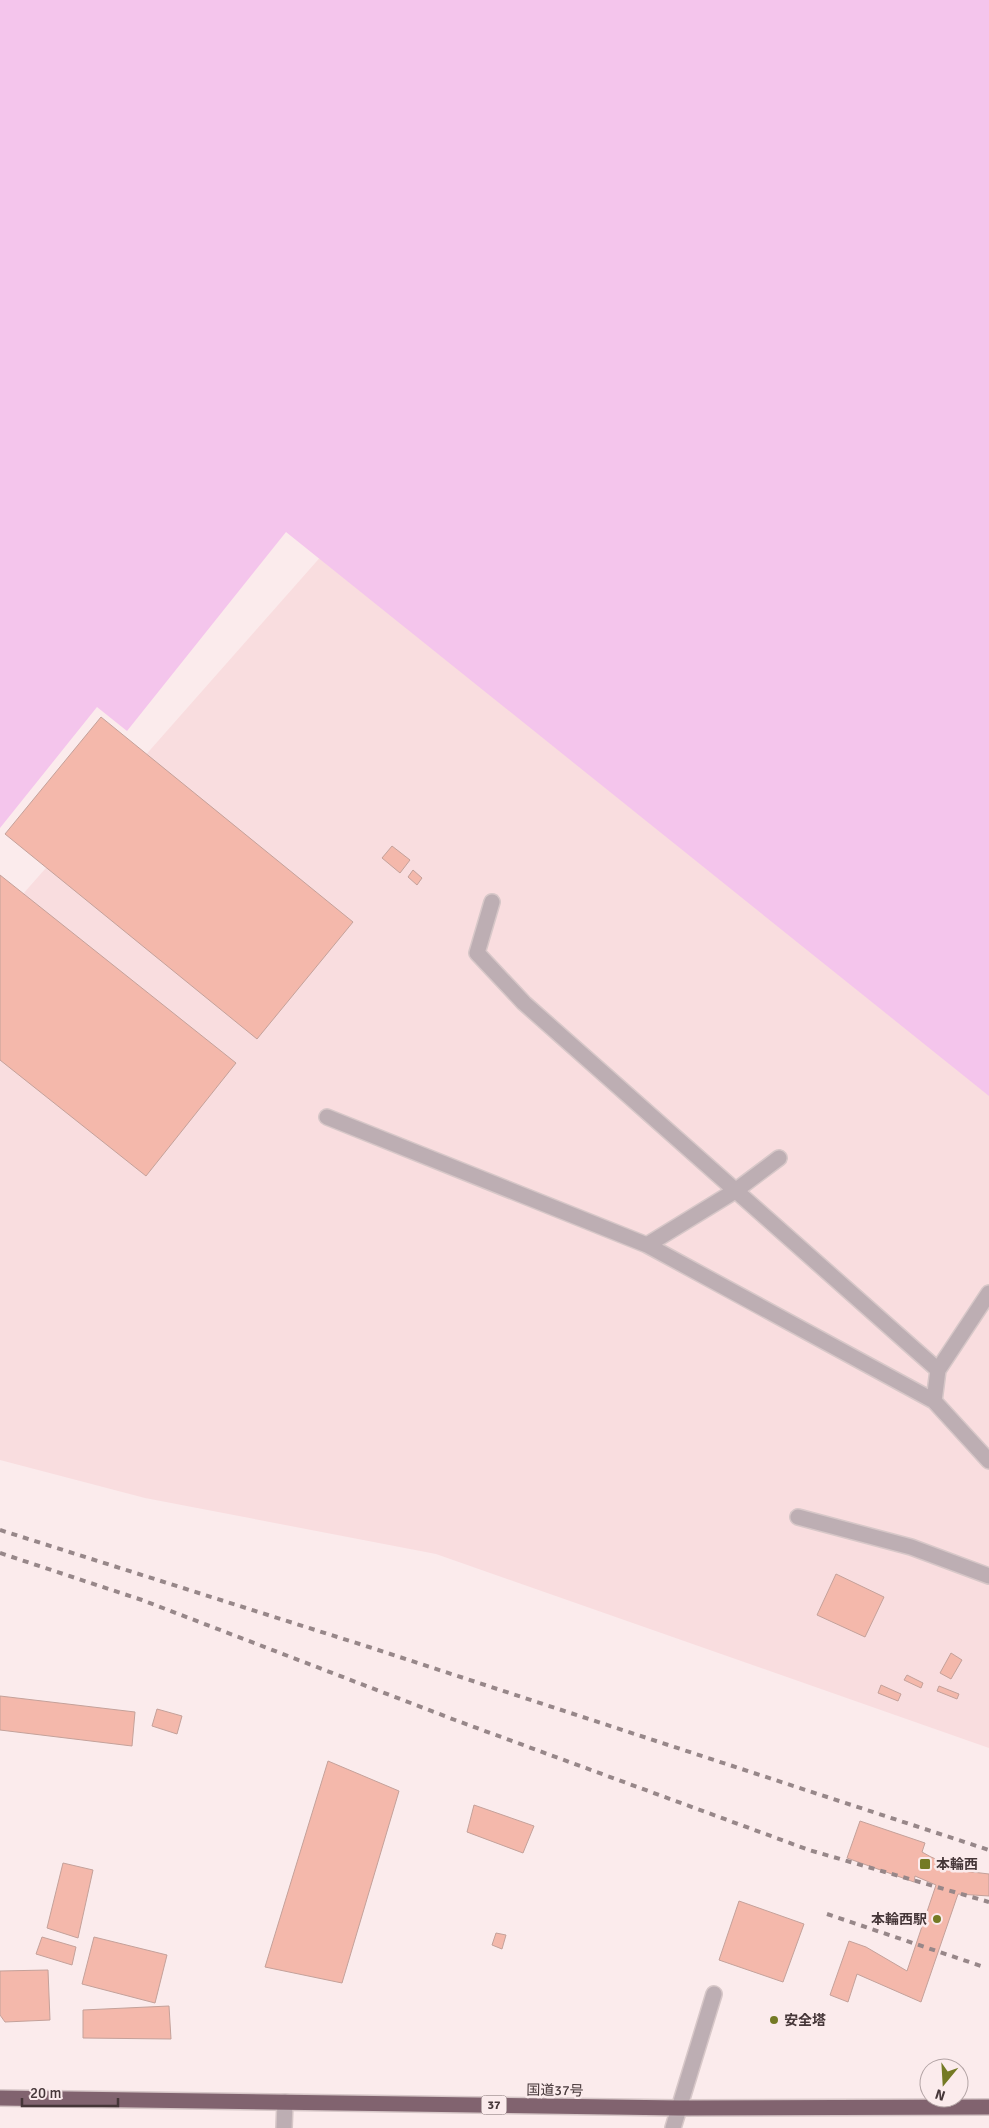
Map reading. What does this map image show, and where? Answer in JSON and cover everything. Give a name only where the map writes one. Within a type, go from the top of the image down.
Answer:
[{"type":"highway","name":"国道37号","points":[[0,2098],[679,2108],[989,2107]]},
{"type":"street","points":[[492,902],[477,953],[524,1003],[938,1370]]},
{"type":"street","points":[[327,1117],[647,1245],[934,1401],[989,1461]]},
{"type":"street","points":[[647,1245],[735,1191],[780,1158]]},
{"type":"street","points":[[934,1401],[938,1370],[989,1293]]},
{"type":"street","points":[[798,1517],[911,1547],[989,1576]]},
{"type":"street","points":[[673,2128],[714,1994]]},
{"type":"street","points":[[284,2128],[285,2102]]},
{"type":"shaded area","points":[[0,0],[989,0],[989,1096],[286,532],[127,731],[97,707],[0,828]]},
{"type":"shaded area","points":[[339,536],[989,1063],[989,1748],[436,1554],[145,1498],[0,1460],[0,920]]},
{"type":"building","points":[[101,717],[353,922],[257,1039],[5,834]]},
{"type":"building","points":[[392,846],[410,860],[400,873],[382,858]]},
{"type":"building","points":[[413,870],[422,878],[417,885],[408,877]]},
{"type":"building","points":[[0,875],[236,1063],[146,1176],[0,1060]]},
{"type":"building","points":[[836,1574],[884,1597],[865,1637],[817,1615]]},
{"type":"building","points":[[951,1653],[962,1660],[951,1679],[940,1673]]},
{"type":"building","points":[[907,1675],[923,1683],[921,1688],[904,1680]]},
{"type":"building","points":[[881,1685],[901,1694],[898,1701],[878,1693]]},
{"type":"building","points":[[939,1686],[959,1694],[957,1699],[937,1691]]},
{"type":"building","points":[[0,1696],[135,1712],[132,1746],[0,1730]]},
{"type":"building","points":[[157,1709],[182,1716],[177,1734],[152,1726]]},
{"type":"building","points":[[328,1761],[399,1791],[342,1983],[265,1967]]},
{"type":"building","points":[[474,1805],[534,1826],[523,1853],[467,1832]]},
{"type":"building","name":"本輪西駅","points":[[860,1821],[925,1843],[922,1852],[964,1871],[989,1874],[989,1896],[958,1894],[921,2002],[857,1974],[848,2002],[830,1995],[849,1941],[866,1947],[907,1971],[936,1885],[915,1876],[914,1882],[847,1858]]},
{"type":"building","points":[[63,1863],[93,1870],[78,1938],[47,1928]]},
{"type":"building","points":[[739,1901],[804,1924],[783,1982],[719,1960]]},
{"type":"building","points":[[496,1933],[506,1935],[502,1949],[492,1945]]},
{"type":"building","points":[[42,1937],[76,1947],[72,1965],[36,1954]]},
{"type":"building","points":[[94,1937],[167,1955],[155,2003],[82,1984]]},
{"type":"building","points":[[48,1970],[50,2020],[5,2022],[0,2015],[0,1971]]},
{"type":"building","points":[[169,2006],[171,2039],[83,2038],[83,2010]]},
{"type":"railway","points":[[0,1530],[369,1647],[989,1850]]},
{"type":"railway","points":[[0,1553],[142,1600],[455,1720],[809,1850],[989,1902]]},
{"type":"railway","points":[[827,1914],[984,1967]]},
{"type":"place","name":"本輪西","points":[[925,1864]]},
{"type":"place","name":"本輪西駅","points":[[937,1919]]},
{"type":"place","name":"安全塔","points":[[774,2020]]}]
